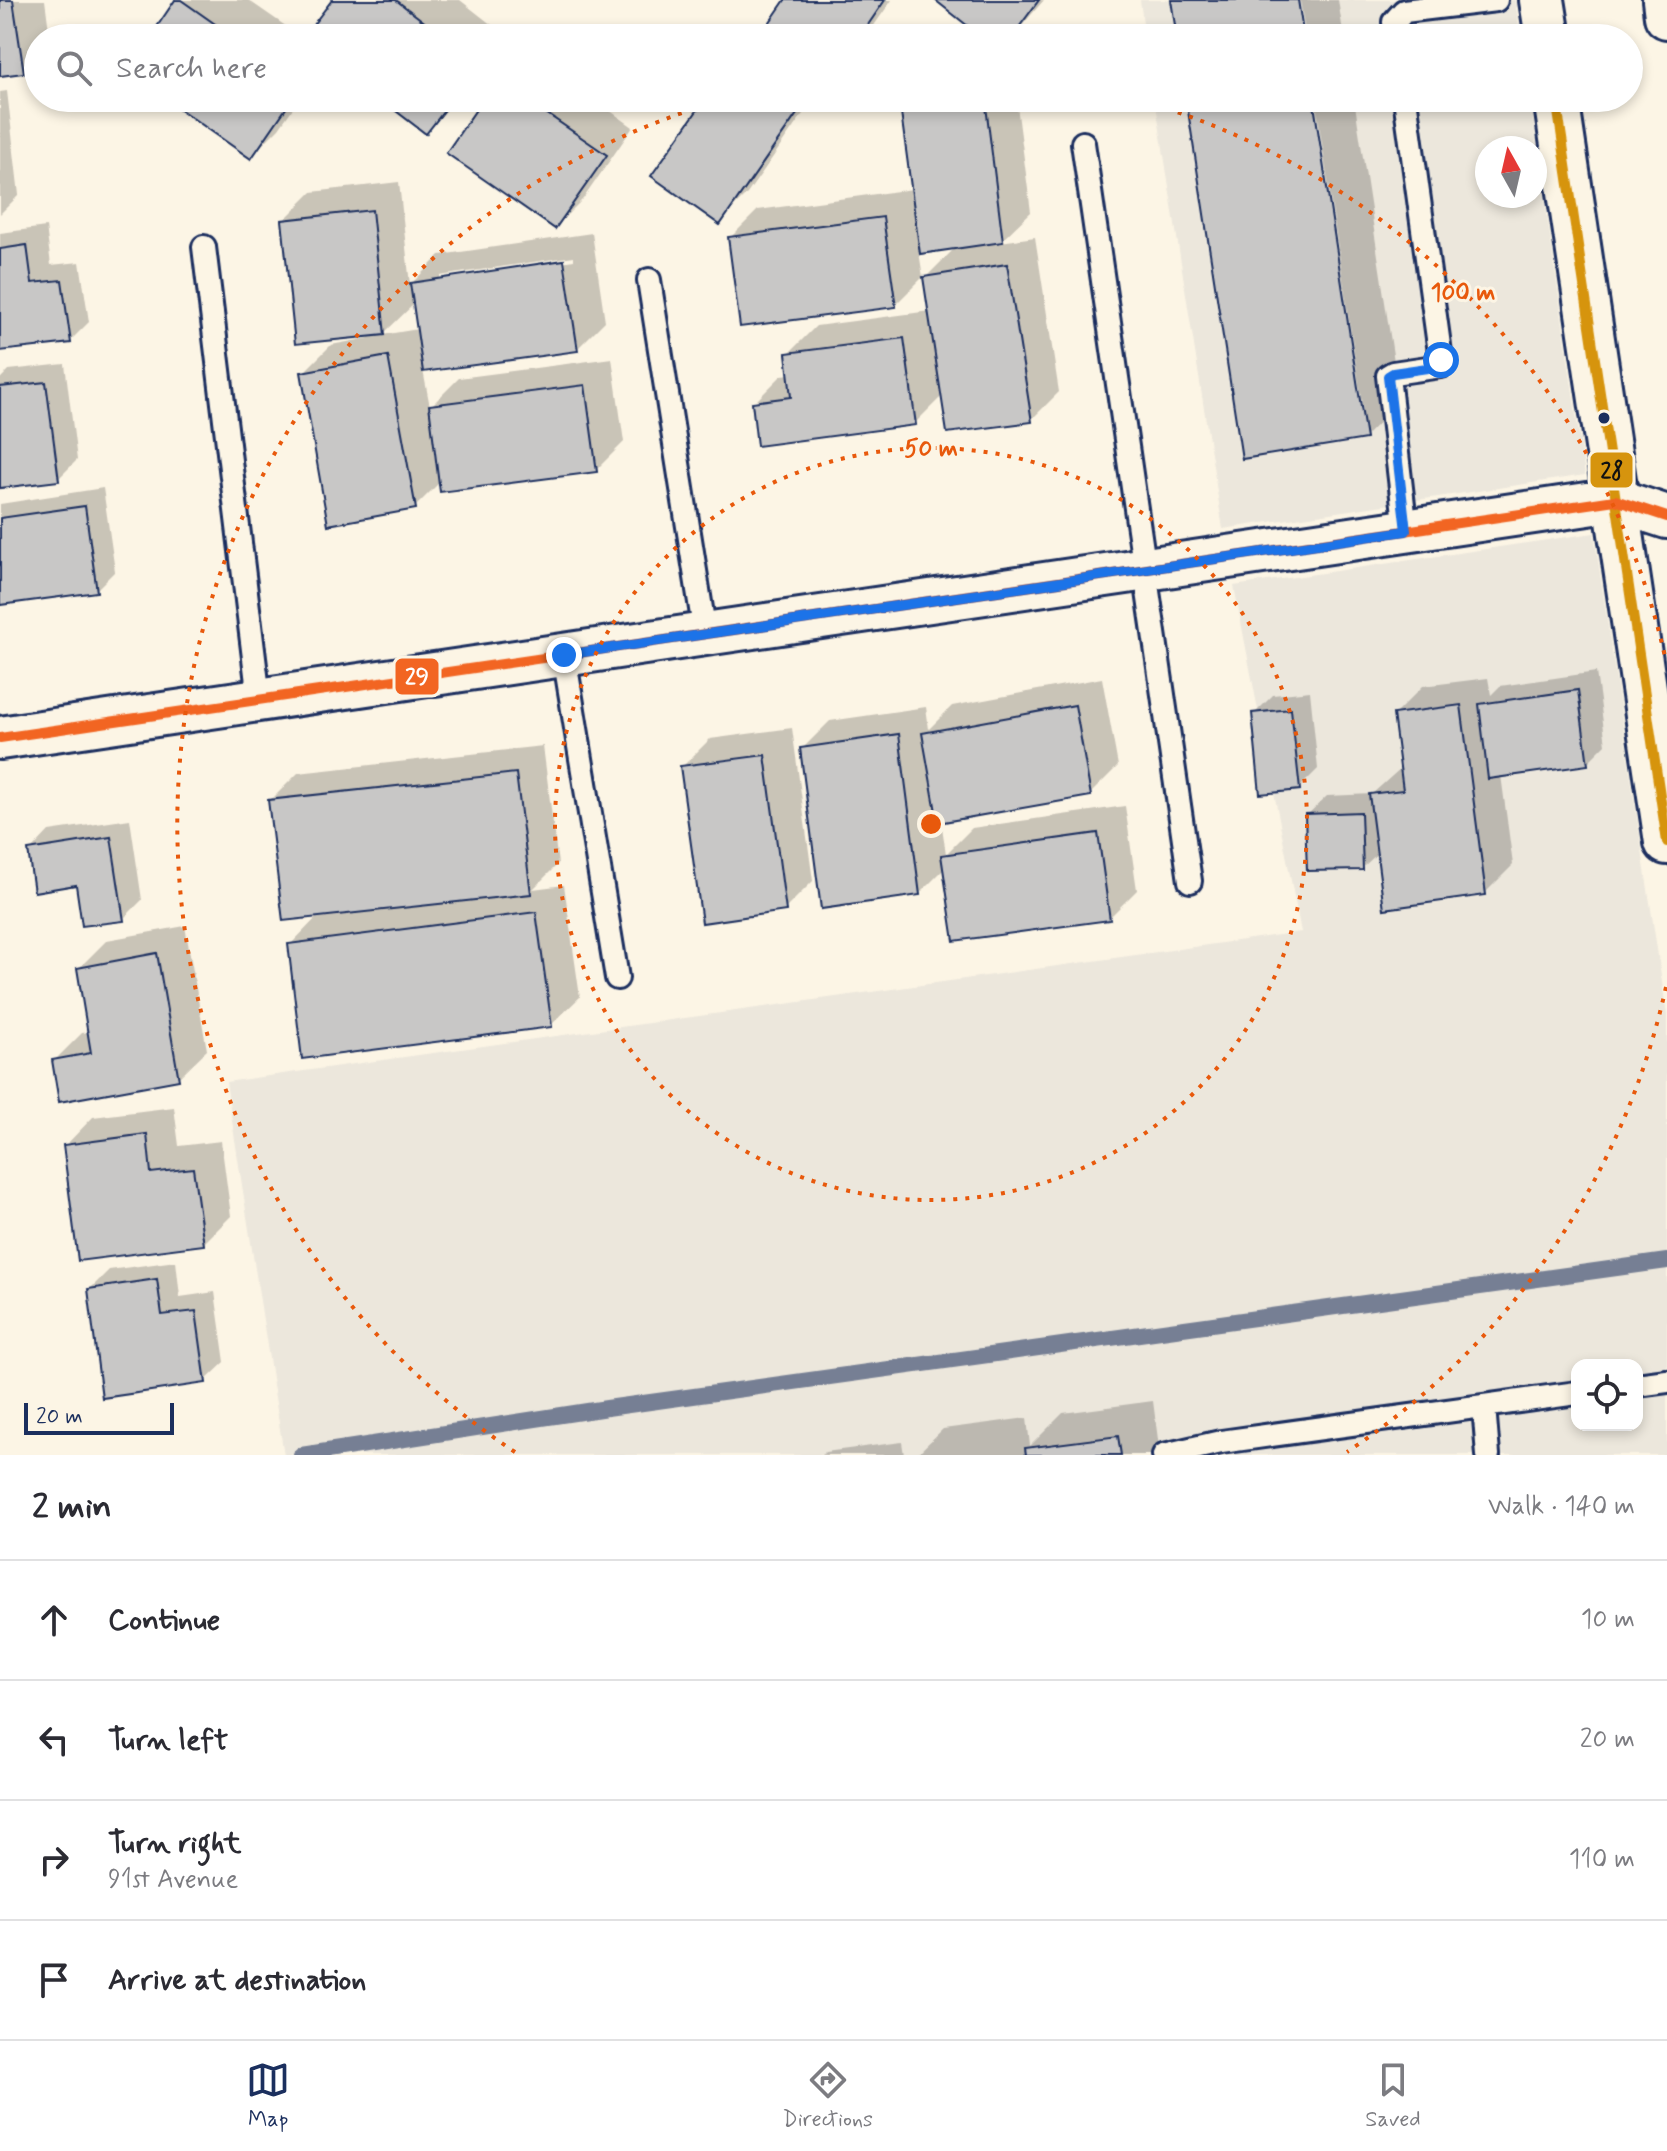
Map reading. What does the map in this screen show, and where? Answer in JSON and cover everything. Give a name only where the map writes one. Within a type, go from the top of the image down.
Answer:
[{"type":"main road","points":[[1542,0],[1546,24]]},
{"type":"main road","points":[[1665,0],[1667,16]]},
{"type":"main road","points":[[1558,112],[1667,842]]},
{"type":"street","points":[[0,738],[1615,500],[1667,517]]},
{"type":"lane","points":[[1394,24],[1404,11],[1496,0]]},
{"type":"lane","points":[[1406,531],[1388,376],[1441,366],[1407,112]]},
{"type":"lane","points":[[1083,143],[1190,881]]},
{"type":"lane","points":[[204,247],[259,699]]},
{"type":"lane","points":[[649,280],[705,634]]},
{"type":"lane","points":[[564,655],[617,978]]},
{"type":"lane","points":[[1643,1384],[1667,1381]]},
{"type":"lane","points":[[1164,1455],[1571,1394]]},
{"type":"lane","points":[[1484,1406],[1488,1455]]},
{"type":"shaded area","points":[[1140,0],[1515,0],[1519,24],[1143,24]]},
{"type":"shaded area","points":[[1157,112],[1532,112],[1536,136],[1475,136],[1475,208],[1546,208],[1585,475],[1223,529]]},
{"type":"shaded area","points":[[1594,533],[1667,1015],[1667,1455],[284,1455],[226,1082],[1301,932],[1234,586]]},
{"type":"building","points":[[0,0],[13,0],[24,73],[0,76]]},
{"type":"building","points":[[175,0],[181,0],[215,24],[159,24]]},
{"type":"building","points":[[332,0],[396,0],[427,24],[314,24]]},
{"type":"building","points":[[785,0],[885,0],[869,24],[768,24]]},
{"type":"building","points":[[935,0],[1039,0],[1021,24],[965,24]]},
{"type":"building","points":[[1171,0],[1298,0],[1302,24],[1175,24]]},
{"type":"building","points":[[184,112],[283,112],[251,159]]},
{"type":"building","points":[[397,112],[443,112],[426,134]]},
{"type":"building","points":[[474,112],[544,112],[607,155],[555,229],[446,153]]},
{"type":"building","points":[[696,112],[798,112],[720,225],[651,176]]},
{"type":"building","points":[[901,112],[987,112],[1003,242],[920,254]]},
{"type":"building","points":[[1188,112],[1315,112],[1366,439],[1242,459]]},
{"type":"building","points":[[372,210],[385,335],[295,344],[282,220]]},
{"type":"building","points":[[883,217],[896,307],[740,327],[728,237]]},
{"type":"building","points":[[27,245],[32,283],[62,280],[71,343],[0,351],[0,249]]},
{"type":"building","points":[[564,260],[578,351],[423,372],[410,283]]},
{"type":"building","points":[[1007,264],[1032,422],[947,433],[923,277]]},
{"type":"building","points":[[904,338],[916,425],[757,446],[752,402],[791,397],[786,353]]},
{"type":"building","points":[[388,356],[416,509],[328,525],[301,372]]},
{"type":"building","points":[[46,382],[59,481],[0,488],[0,387]]},
{"type":"building","points":[[585,385],[597,472],[440,492],[429,405]]},
{"type":"building","points":[[85,506],[97,592],[0,605],[0,518]]},
{"type":"building","points":[[1578,690],[1588,765],[1488,779],[1479,704]]},
{"type":"building","points":[[1075,705],[1091,796],[938,823],[922,733]]},
{"type":"building","points":[[1461,705],[1486,895],[1384,909],[1369,794],[1403,790],[1393,714]]},
{"type":"building","points":[[1291,709],[1300,790],[1260,794],[1252,713]]},
{"type":"building","points":[[899,734],[920,895],[821,909],[800,748]]},
{"type":"building","points":[[765,755],[786,911],[702,923],[680,766]]},
{"type":"building","points":[[516,773],[531,894],[283,921],[268,800]]},
{"type":"building","points":[[1361,812],[1363,870],[1307,871],[1305,814]]},
{"type":"building","points":[[1098,833],[1110,920],[954,941],[941,855]]},
{"type":"building","points":[[111,837],[124,921],[82,926],[76,885],[34,892],[28,850]]},
{"type":"building","points":[[536,912],[552,1027],[302,1059],[288,944]]},
{"type":"building","points":[[157,953],[179,1080],[59,1102],[52,1060],[91,1053],[77,968]]},
{"type":"building","points":[[147,1134],[151,1173],[193,1168],[204,1245],[78,1261],[63,1145]]},
{"type":"building","points":[[157,1279],[162,1315],[196,1311],[206,1383],[102,1398],[88,1289]]},
{"type":"building","points":[[1118,1436],[1121,1455],[1026,1455],[1025,1448]]},
{"type":"waterway","points":[[301,1455],[607,1408],[1667,1261]]},
{"type":"transit line","name":"28","points":[[1558,112],[1667,842]]},
{"type":"transit line","name":"29","points":[[0,738],[1615,500],[1667,517]]},
{"type":"route","points":[[564,655],[1406,531],[1388,376],[1441,366],[1441,360]]}]
